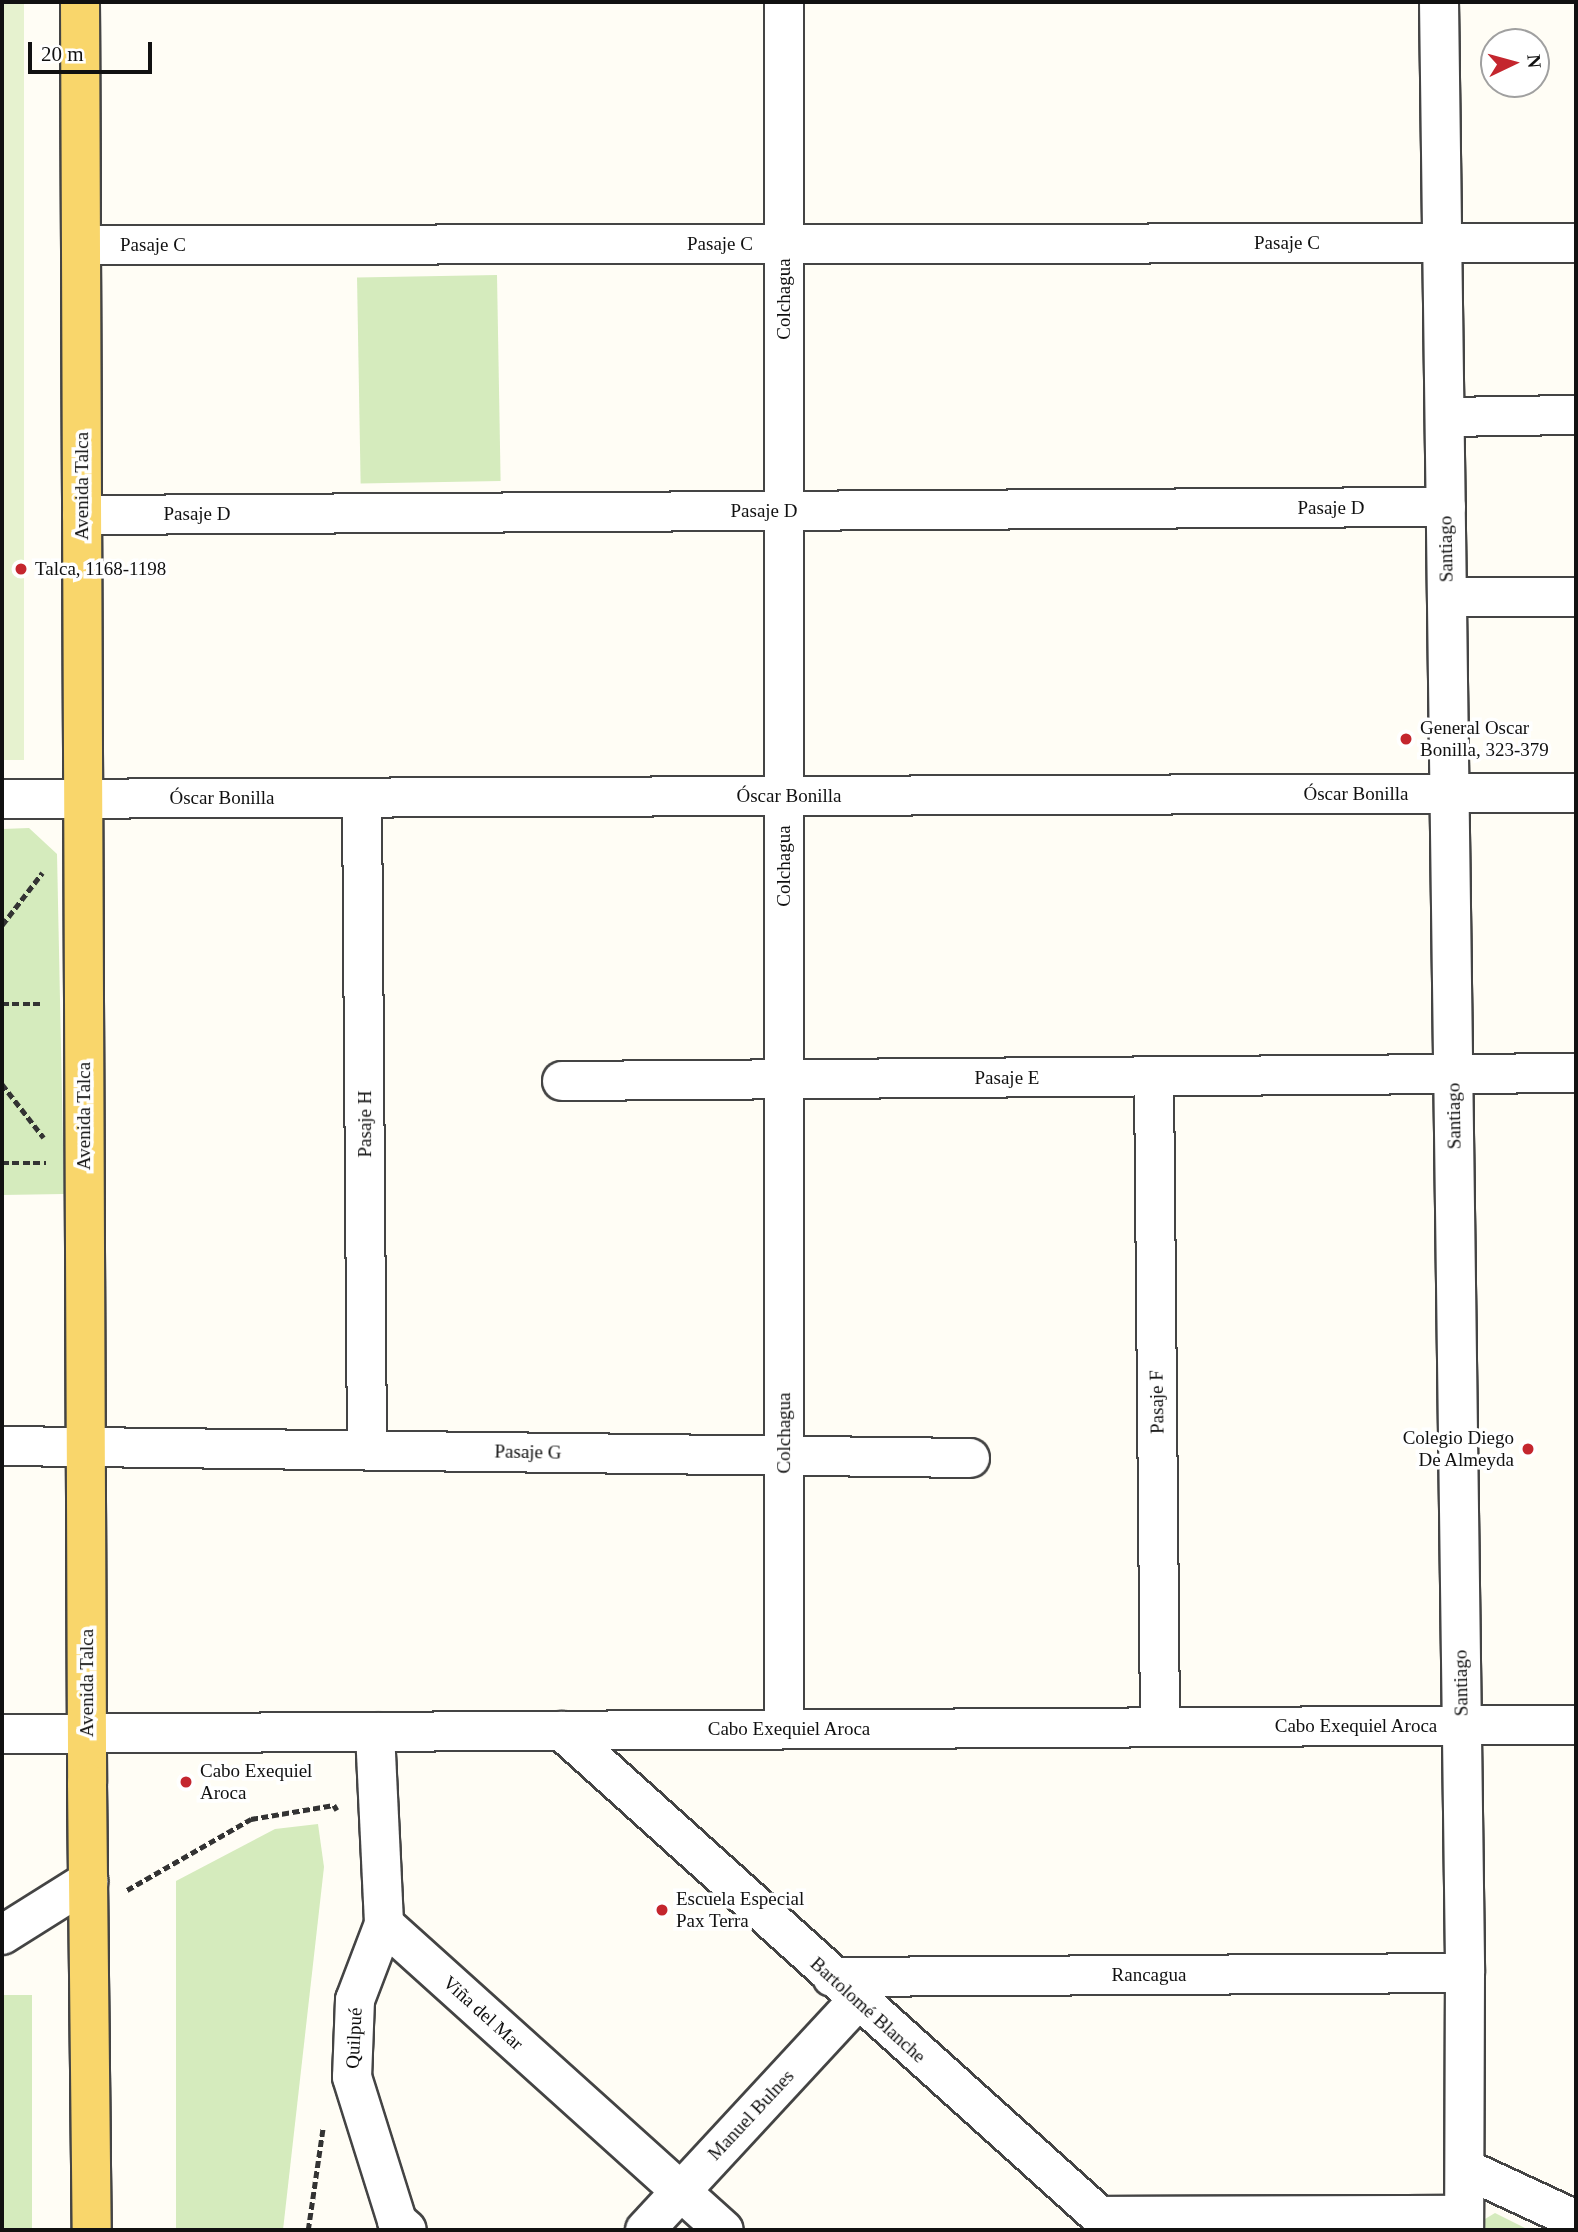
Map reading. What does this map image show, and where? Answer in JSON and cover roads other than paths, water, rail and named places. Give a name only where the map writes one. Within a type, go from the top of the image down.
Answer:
[{"type":"main road","name":"Avenida Talca","points":[[80,2],[87,1734],[92,2230]]},
{"type":"street","name":"Colchagua","points":[[784,2],[784,1729]]},
{"type":"street","name":"Santiago","points":[[1439,2],[1465,1973],[1464,2223]]},
{"type":"street","name":"Pasaje C","points":[[81,245],[1576,243]]},
{"type":"street","points":[[1445,417],[1576,415]]},
{"type":"street","name":"Pasaje D","points":[[82,515],[1446,507]]},
{"type":"street","points":[[1447,597],[1576,597]]},
{"type":"street","name":"Óscar Bonilla","points":[[2,799],[1576,793]]},
{"type":"street","name":"Pasaje H","points":[[362,798],[367,1450]]},
{"type":"street","name":"Pasaje E","points":[[562,1081],[1576,1073]]},
{"type":"street","name":"Pasaje F","points":[[1154,1077],[1160,1727]]},
{"type":"street","name":"Pasaje G","points":[[2,1446],[970,1458]]},
{"type":"street","name":"Cabo Exequiel Aroca","points":[[2,1734],[1576,1725]]},
{"type":"street","name":"Bartolomé Blanche","points":[[562,1731],[1107,2223]]},
{"type":"street","points":[[376,1732],[384,1924]]},
{"type":"street","points":[[2,1935],[88,1897]]},
{"type":"street","name":"Viña del Mar","points":[[384,1924],[724,2230]]},
{"type":"street","name":"Quilpué","points":[[384,1924],[355,2000],[352,2077],[397,2221],[407,2230]]},
{"type":"street","name":"Rancagua","points":[[845,1989],[1465,1973]]},
{"type":"street","name":"Manuel Bulnes","points":[[645,2230],[680,2192],[845,1989]]},
{"type":"street","points":[[1466,2169],[1576,2220]]},
{"type":"street","points":[[1107,2223],[1464,2223]]},
{"type":"place","name":"Talca, 1168-1198","points":[[21,569]]},
{"type":"place","name":"General Oscar Bonilla, 323-379","points":[[1406,739]]},
{"type":"place","name":"Colegio Diego De Almeyda","points":[[1528,1449]]},
{"type":"place","name":"Cabo Exequiel Aroca","points":[[186,1782]]},
{"type":"place","name":"Escuela Especial Pax Terra","points":[[662,1910]]}]
